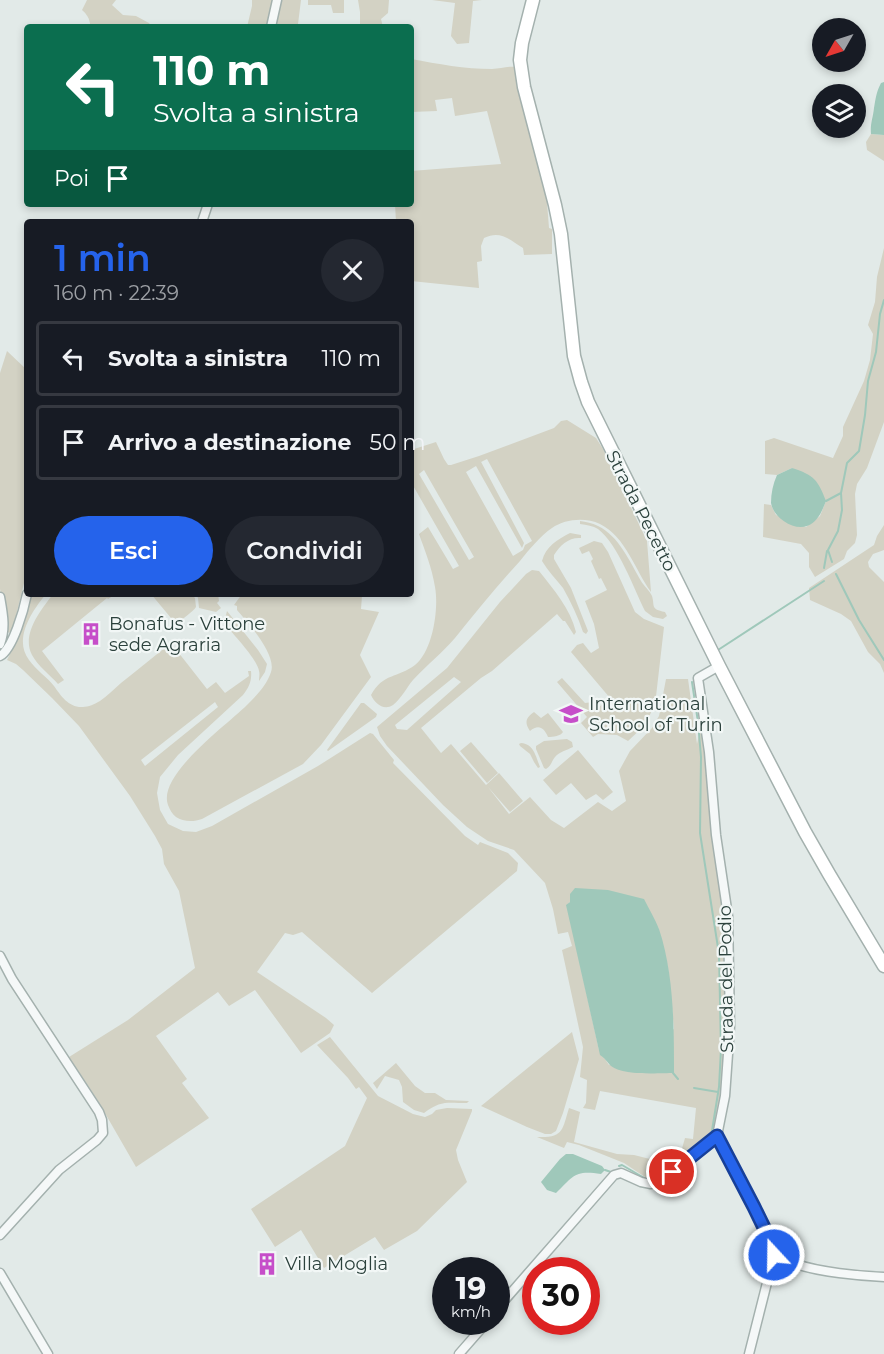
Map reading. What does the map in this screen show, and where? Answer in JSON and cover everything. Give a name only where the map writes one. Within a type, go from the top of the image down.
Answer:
[{"type":"main road","name":"Strada Pecetto","points":[[528,0],[529,15]]},
{"type":"main road","name":"Strada Pecetto","points":[[533,0],[522,43],[520,60],[522,78],[561,234],[574,356],[588,402],[719,666],[805,832],[884,966]]},
{"type":"street","points":[[272,24],[278,0]]},
{"type":"street","points":[[0,597],[4,620],[0,644]]},
{"type":"street","points":[[0,656],[6,653],[26,597]]},
{"type":"street","name":"Strada del Podio","points":[[717,1136],[725,1096],[730,1026],[728,916],[698,678],[719,666]]},
{"type":"street","points":[[0,956],[12,979],[99,1112],[103,1133],[59,1170],[0,1235]]},
{"type":"street","points":[[510,1294],[614,1175],[621,1173],[651,1184],[672,1172],[717,1136],[772,1244],[774,1255],[749,1354]]},
{"type":"street","points":[[774,1255],[815,1269],[884,1277]]},
{"type":"street","points":[[0,1273],[48,1354]]},
{"type":"street","points":[[459,1354],[476,1335]]},
{"type":"shaded area","points":[[87,0],[116,0],[112,5],[123,15],[136,16],[150,24],[90,24],[82,10]]},
{"type":"shaded area","points":[[252,0],[273,0],[268,24],[248,24]]},
{"type":"shaded area","points":[[280,0],[301,0],[298,24],[276,24]]},
{"type":"shaded area","points":[[308,0],[344,0],[344,13],[333,13],[331,5],[308,5]]},
{"type":"shaded area","points":[[358,0],[389,0],[388,13],[381,19],[382,24],[360,24]]},
{"type":"shaded area","points":[[432,0],[482,0],[473,1],[469,43],[457,44],[451,36],[455,3]]},
{"type":"shaded area","points":[[414,60],[472,68],[515,67],[546,190],[549,228],[552,229],[552,254],[524,255],[523,248],[509,239],[495,235],[484,238],[481,246],[482,261],[477,262],[479,288],[414,281],[414,219],[396,219],[395,207],[414,207],[414,171],[501,164],[487,111],[455,116],[452,98],[435,100],[437,111],[414,112]]},
{"type":"shaded area","points":[[884,82],[884,135],[871,134],[876,95],[881,83]]},
{"type":"shaded area","points":[[871,134],[884,135],[884,161],[867,150],[866,142]]},
{"type":"shaded area","points":[[884,248],[884,422],[867,468],[857,484],[855,543],[847,551],[844,559],[815,577],[809,567],[809,553],[801,544],[763,537],[764,504],[771,505],[776,515],[806,527],[820,516],[826,501],[792,468],[777,475],[765,474],[765,441],[774,438],[833,458],[843,436],[843,427],[864,381],[870,360],[873,334],[868,325],[875,302],[877,277]]},
{"type":"shaded area","points":[[7,351],[24,367],[24,583],[12,632],[5,633],[6,621],[0,589],[0,373]]},
{"type":"shaded area","points":[[567,420],[596,438],[647,541],[651,592],[623,545],[609,530],[600,524],[582,520],[557,525],[535,543],[455,638],[413,680],[396,702],[390,707],[380,706],[371,695],[386,679],[415,665],[426,650],[433,629],[436,606],[435,587],[419,534],[428,527],[453,569],[459,566],[414,487],[414,449],[436,442],[448,465],[554,428],[561,421]],"holes":[[[487,459],[532,541],[525,545],[523,550],[513,556],[466,472],[476,466],[522,548],[524,543],[481,462]],[[424,470],[474,557],[469,560],[419,474]]]},
{"type":"shaded area","points":[[792,468],[814,479],[826,501],[817,519],[807,526],[790,525],[784,522],[771,503],[772,489],[777,475]]},
{"type":"shaded area","points":[[580,521],[598,526],[612,536],[651,594],[654,607],[665,612],[667,616],[663,619],[653,617],[645,611],[612,545],[598,529],[580,524]]},
{"type":"shaded area","points":[[884,525],[884,550],[873,554],[868,562],[869,567],[884,582],[884,673],[880,664],[868,652],[851,621],[810,600],[809,588],[874,545]]},
{"type":"shaded area","points":[[570,533],[581,535],[581,538],[565,542],[556,551],[554,559],[571,588],[588,631],[586,634],[563,588],[542,561],[549,547]]},
{"type":"shaded area","points":[[594,541],[602,543],[608,552],[635,612],[644,619],[664,627],[655,705],[644,726],[628,741],[617,735],[598,734],[593,737],[581,723],[587,717],[557,682],[562,678],[585,703],[593,702],[599,707],[610,698],[571,652],[577,645],[583,643],[591,653],[599,648],[594,624],[585,601],[607,590],[601,578],[599,579],[589,551],[582,554],[579,548]]},
{"type":"shaded area","points":[[532,570],[539,571],[570,615],[576,632],[574,635],[565,621],[557,614],[492,671],[421,728],[441,753],[451,744],[486,785],[499,773],[523,801],[510,812],[488,787],[509,814],[530,797],[551,820],[564,828],[598,802],[612,811],[626,801],[619,771],[630,751],[652,728],[659,716],[666,679],[688,679],[697,744],[701,725],[723,920],[728,994],[723,1096],[715,1132],[656,1177],[645,1177],[624,1163],[579,1145],[567,1142],[564,1148],[537,1137],[557,1134],[563,1127],[569,1108],[580,1112],[574,1142],[617,1154],[634,1155],[666,1163],[681,1152],[685,1138],[693,1139],[696,1108],[600,1091],[595,1110],[583,1108],[586,1103],[587,1080],[580,1077],[583,1047],[562,950],[572,946],[568,932],[558,934],[545,883],[514,850],[488,841],[467,827],[443,805],[387,746],[377,727],[447,668],[500,602]],"holes":[[[454,677],[461,682],[407,730],[397,729],[395,725]],[[570,902],[658,927],[668,968],[674,1029],[609,1065],[599,1050],[567,905]]]},
{"type":"shaded area","points":[[29,597],[44,597],[26,626],[23,643],[25,652],[29,660],[66,701],[78,707],[85,707],[100,701],[171,643],[207,689],[216,682],[225,693],[249,676],[248,671],[251,671],[250,684],[243,695],[178,755],[160,777],[157,793],[160,810],[168,824],[183,831],[196,832],[212,826],[318,766],[370,733],[394,760],[393,763],[465,836],[478,845],[480,842],[508,853],[518,863],[517,871],[372,993],[302,932],[293,935],[285,933],[257,972],[326,1018],[334,1025],[330,1033],[301,1053],[255,990],[229,1006],[218,992],[156,1036],[187,1079],[182,1083],[209,1118],[136,1167],[98,1101],[69,1057],[128,1020],[195,968],[179,891],[164,864],[162,849],[155,836],[130,796],[79,726],[23,670],[7,660]],"holes":[[[215,702],[218,707],[145,766],[141,760]]]},
{"type":"shaded area","points":[[51,597],[111,597],[42,651],[64,680],[58,684],[37,663],[29,647],[31,631]]},
{"type":"shaded area","points":[[154,597],[195,598],[196,607],[176,624]]},
{"type":"shaded area","points":[[218,597],[217,603],[221,608],[216,612],[199,608],[198,598]]},
{"type":"shaded area","points":[[240,597],[362,597],[361,609],[379,612],[360,655],[371,677],[321,745],[303,764],[202,819],[182,820],[173,815],[168,805],[167,793],[173,780],[196,751],[257,694],[271,672],[272,665],[266,648],[237,610],[237,606],[234,605]]},
{"type":"shaded area","points":[[227,611],[267,664],[259,681],[258,666],[224,623]]},
{"type":"shaded area","points":[[361,703],[377,714],[376,717],[328,751],[327,750]]},
{"type":"shaded area","points":[[534,712],[541,718],[548,713],[563,732],[548,737],[540,728],[530,731],[527,720]]},
{"type":"shaded area","points":[[567,739],[572,742],[573,747],[559,754],[548,768],[544,768],[536,746],[544,741]]},
{"type":"shaded area","points":[[471,742],[498,773],[487,783],[460,751]]},
{"type":"shaded area","points":[[521,743],[532,748],[540,767],[538,768],[530,754],[520,746]]},
{"type":"shaded area","points":[[578,750],[613,792],[603,800],[596,794],[586,800],[571,783],[556,795],[543,780]]},
{"type":"shaded area","points":[[575,888],[608,890],[644,899],[659,929],[668,964],[673,1019],[674,1073],[624,1071],[611,1066],[600,1055],[566,905],[570,902],[570,894]]},
{"type":"shaded area","points":[[572,1032],[579,1059],[556,1131],[545,1134],[481,1106]]},
{"type":"shaded area","points":[[330,1037],[378,1096],[413,1114],[425,1117],[436,1110],[447,1108],[472,1109],[472,1111],[456,1150],[467,1182],[417,1231],[384,1250],[375,1237],[324,1268],[301,1230],[275,1247],[251,1209],[345,1146],[367,1098],[359,1087],[356,1089],[317,1045]]},
{"type":"shaded area","points":[[396,1063],[415,1086],[425,1093],[435,1093],[446,1100],[469,1101],[440,1104],[424,1113],[414,1110],[403,1102],[399,1080],[385,1076],[377,1089],[373,1083]]},
{"type":"shaded area","points":[[566,1154],[573,1154],[602,1166],[605,1170],[601,1174],[585,1173],[575,1176],[556,1193],[547,1190],[541,1182]]},
{"type":"waterway","points":[[832,562],[828,550],[838,531],[842,510],[841,493],[847,463],[859,451],[868,381],[876,352],[880,314],[884,300]]},
{"type":"waterway","points":[[826,501],[841,493]]},
{"type":"waterway","points":[[824,568],[827,551]]},
{"type":"waterway","points":[[836,574],[859,620],[884,660]]},
{"type":"waterway","points":[[718,650],[824,581]]},
{"type":"waterway","points":[[692,682],[701,757],[700,833],[719,954],[721,1049],[719,1087],[711,1137]]},
{"type":"waterway","points":[[673,1073],[678,1079]]},
{"type":"waterway","points":[[694,1088],[718,1092]]},
{"type":"waterway","points":[[619,1166],[622,1165],[646,1179],[653,1179]]},
{"type":"waterway","points":[[605,1170],[611,1172]]},
{"type":"place","name":"Bonafus - Vittone sede Agraria","points":[[91,634]]},
{"type":"place","name":"International School of Turin","points":[[571,714]]},
{"type":"place","name":"Villa Moglia","points":[[267,1264]]},
{"type":"route","points":[[672,1172],[717,1136],[772,1244],[774,1255]]}]
